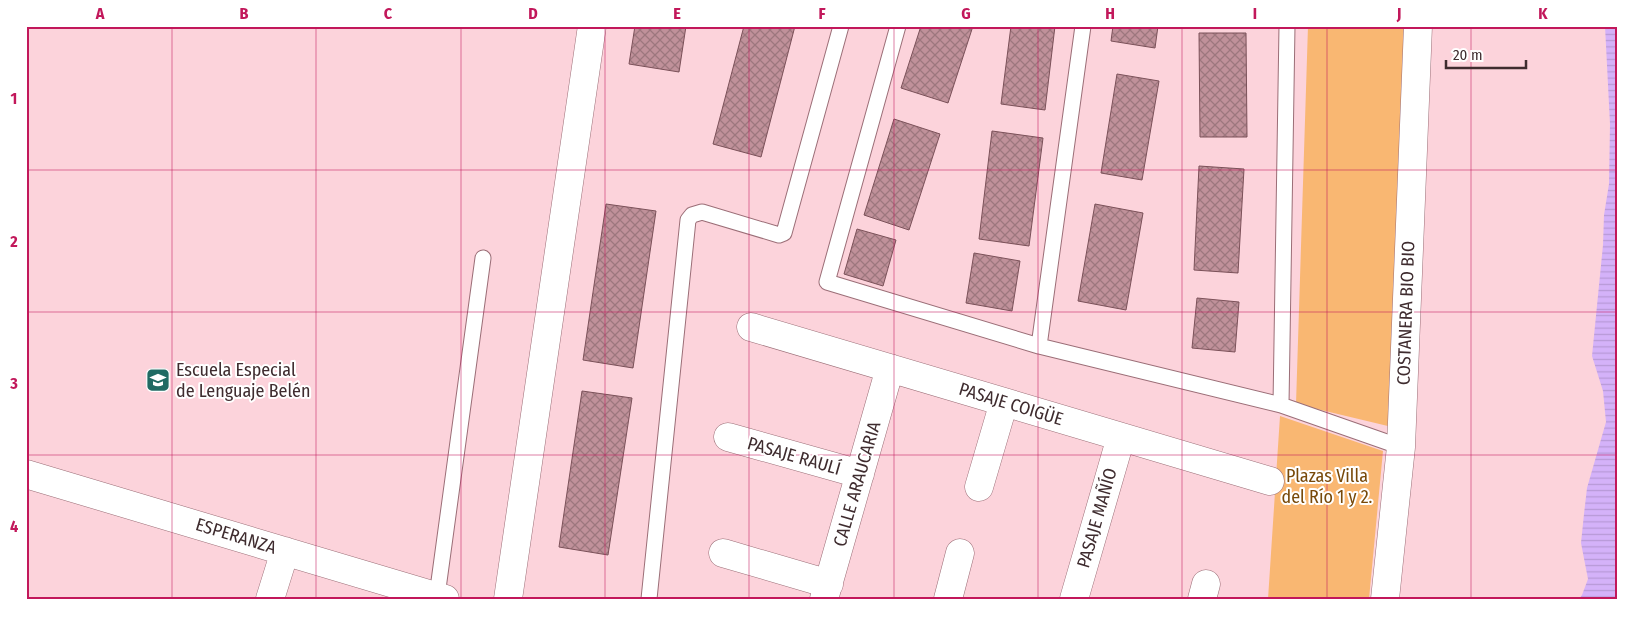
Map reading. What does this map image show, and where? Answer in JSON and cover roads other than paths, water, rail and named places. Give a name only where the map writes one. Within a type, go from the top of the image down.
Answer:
[{"type":"street","points":[[508,599],[592,26]]},
{"type":"street","name":"COSTANERA BIO BIO","points":[[1385,599],[1401,447],[1418,26]]},
{"type":"street","name":"PASAJE COIGÜE","points":[[751,327],[1270,481]]},
{"type":"street","name":"CALLE ARAUCARIA","points":[[826,592],[890,368]]},
{"type":"street","points":[[980,487],[1004,402]]},
{"type":"street","name":"PASAJE RAULÍ","points":[[728,437],[860,474]]},
{"type":"street","name":"PASAJE MAÑÍO","points":[[1074,599],[1120,437]]},
{"type":"street","name":"ESPERANZA","points":[[26,474],[441,598]]},
{"type":"street","points":[[270,599],[285,551]]},
{"type":"street","points":[[723,553],[826,592]]},
{"type":"street","points":[[948,599],[960,553]]},
{"type":"lane","points":[[649,599],[688,220],[692,215],[702,212],[779,235],[784,233],[841,26]]},
{"type":"lane","points":[[898,26],[827,282],[1039,346],[1281,405],[1401,447]]},
{"type":"lane","points":[[1039,346],[1083,26]]},
{"type":"lane","points":[[1281,405],[1287,26]]},
{"type":"lane","points":[[441,598],[483,258]]},
{"type":"place","name":"Escuela Especial de Lenguaje Belén","points":[[158,380]]},
{"type":"park label","name":"Plazas Villa del Río 1 y 2.","points":[[1327,486]]}]
